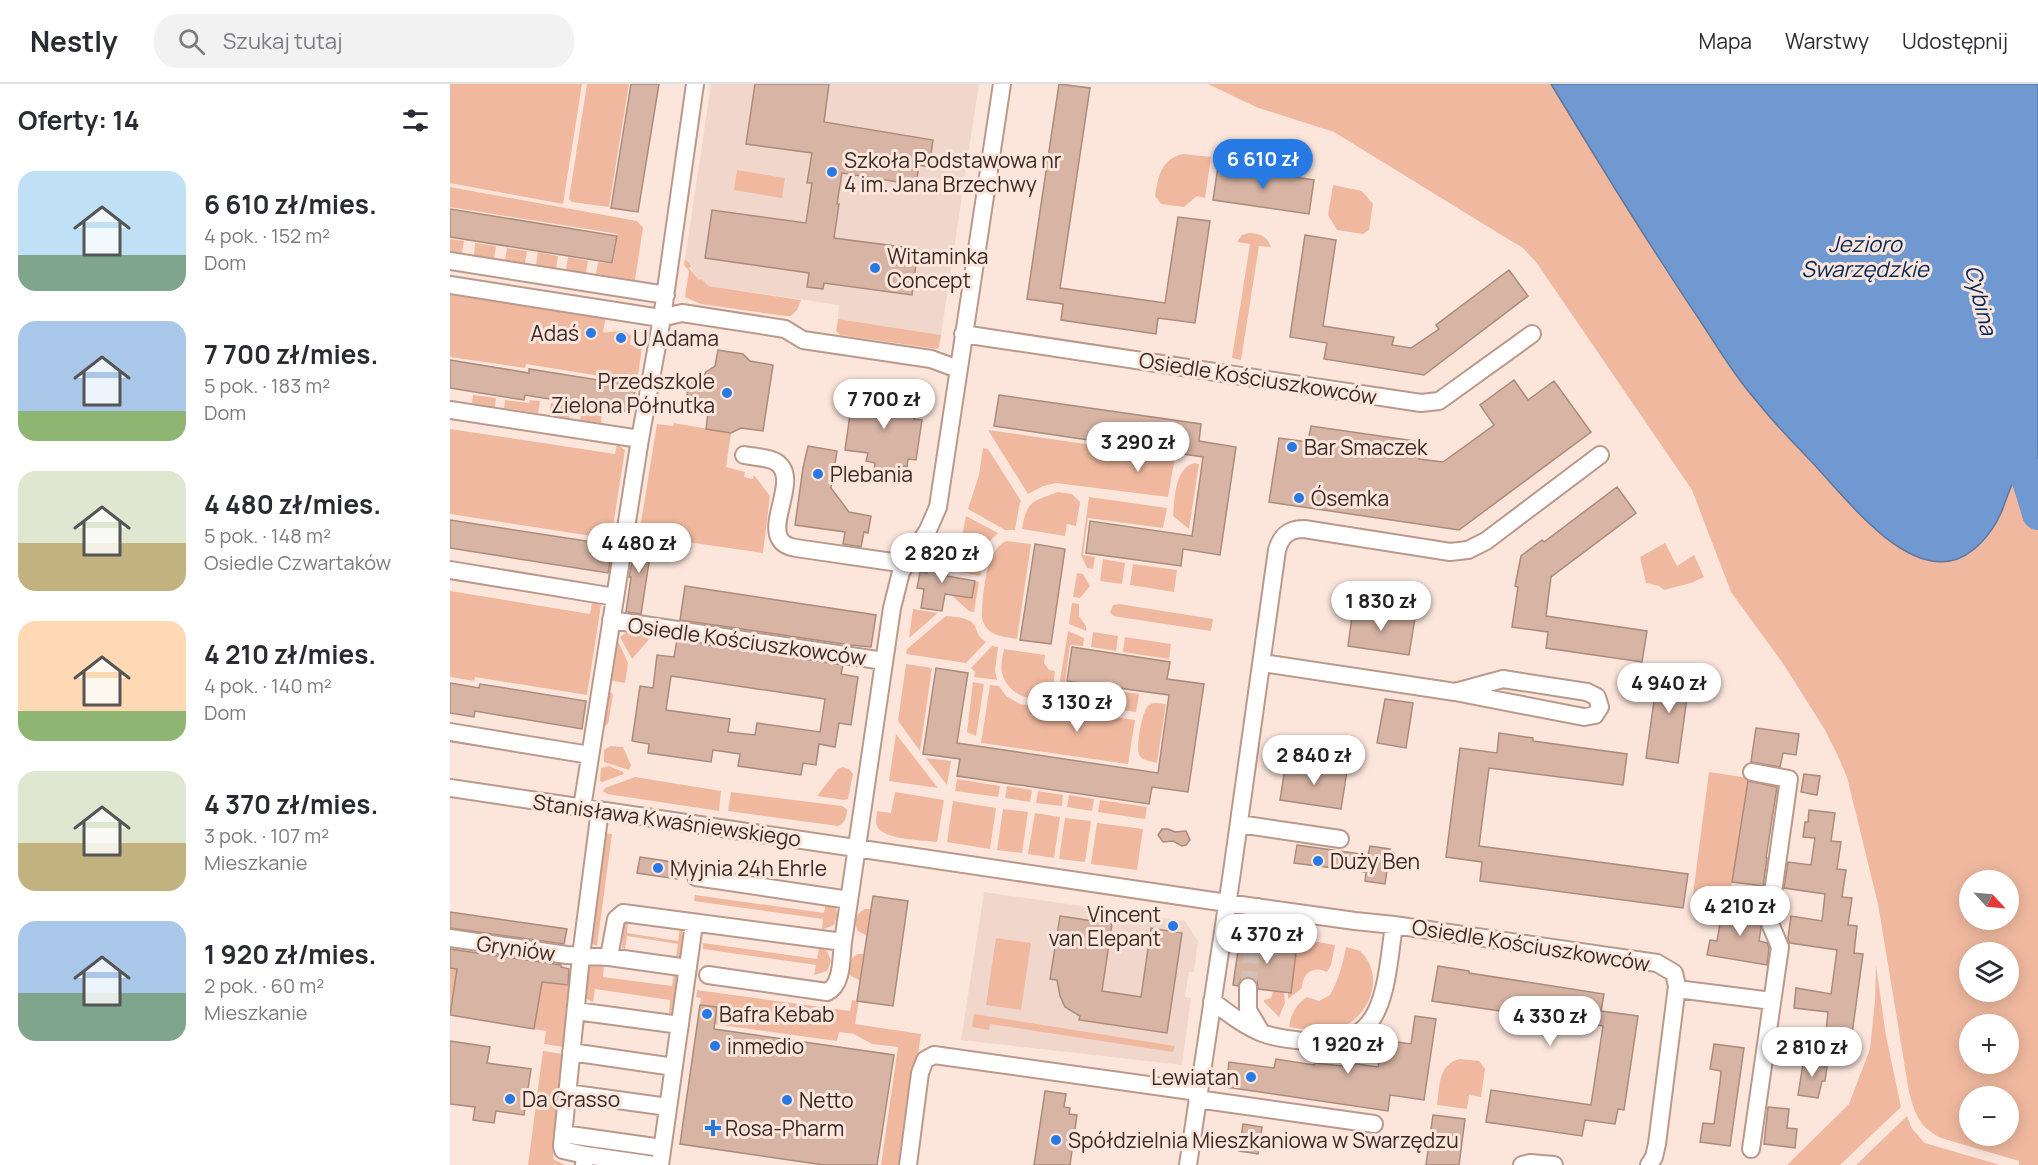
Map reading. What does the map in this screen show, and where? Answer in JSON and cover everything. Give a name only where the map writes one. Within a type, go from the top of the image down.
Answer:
[{"type":"street","points":[[582,808],[640,439],[666,294],[694,84]]},
{"type":"street","name":"Osiedle Kościuszkowców","points":[[708,975],[827,992],[834,989],[837,983],[897,582],[928,530],[938,507],[1002,84]]},
{"type":"street","points":[[450,261],[666,294]]},
{"type":"street","points":[[450,285],[661,316],[682,313],[785,329],[802,340],[931,359],[958,369]]},
{"type":"street","name":"Osiedle Kościuszkowców","points":[[963,334],[1421,403],[1439,400],[1532,334]]},
{"type":"street","points":[[450,410],[640,439]]},
{"type":"street","points":[[744,455],[774,461],[783,470],[785,483],[778,534],[780,540],[785,544],[796,548],[906,564]]},
{"type":"street","points":[[1188,1165],[1277,550],[1286,533],[1304,529],[1450,552],[1468,550],[1486,542],[1600,455]]},
{"type":"street","points":[[450,570],[615,597]]},
{"type":"street","name":"Osiedle Kościuszkowców","points":[[611,620],[884,661]]},
{"type":"street","points":[[1262,663],[1455,693],[1584,717],[1595,715],[1600,707],[1597,697],[1591,694],[1503,679],[1455,693]]},
{"type":"street","points":[[450,732],[590,755]]},
{"type":"street","points":[[1751,1149],[1780,945],[1769,921],[1789,779],[1752,772]]},
{"type":"street","name":"Stanisława Kwaśniewskiego","points":[[450,788],[1227,903],[1355,921],[1394,924]]},
{"type":"street","points":[[600,810],[581,956],[563,1150],[584,1160],[654,1165]]},
{"type":"street","points":[[1239,824],[1340,839]]},
{"type":"street","points":[[696,877],[849,900]]},
{"type":"street","points":[[1254,939],[1258,907]]},
{"type":"street","points":[[609,957],[615,923],[620,914],[626,913],[694,924],[843,942]]},
{"type":"street","points":[[563,1134],[661,1157],[694,924]]},
{"type":"street","name":"Osiedle Kościuszkowców","points":[[1212,1001],[1241,1022],[1261,1032],[1281,1038],[1325,1043],[1342,1041],[1357,1034],[1373,1017],[1380,1001],[1394,924],[1653,962],[1665,966],[1674,973],[1677,989]]},
{"type":"street","name":"Gryniów","points":[[450,938],[687,968]]},
{"type":"street","points":[[1248,987],[1248,1010],[1261,1032]]},
{"type":"street","points":[[1649,1165],[1654,1157],[1657,1144],[1677,989],[1772,1001]]},
{"type":"street","points":[[576,1011],[680,1025]]},
{"type":"street","points":[[571,1052],[674,1067]]},
{"type":"street","points":[[908,1165],[920,1073],[925,1060],[939,1055],[1374,1124]]},
{"type":"street","points":[[567,1093],[668,1107]]},
{"type":"street","points":[[1522,1165],[1530,1162],[1554,1165]]},
{"type":"shaded area","points":[[450,84],[582,84],[563,204],[450,183]]},
{"type":"shaded area","points":[[587,84],[629,84],[609,207],[572,202],[569,199]]},
{"type":"shaded area","name":"Szkoła Podstawowa nr 4 im. Jana Brzechwy","points":[[711,84],[979,84],[941,335],[838,319],[839,305],[708,286],[699,281],[685,259]]},
{"type":"shaded area","points":[[1208,84],[1551,84],[1662,265],[1741,382],[1872,527],[1893,543],[1919,557],[1947,562],[1960,559],[1972,551],[2000,508],[2018,474],[2026,465],[2038,459],[2038,1165],[2019,1165],[2019,1161],[1968,1146],[2019,1146],[2019,1086],[1959,1086],[1959,1143],[1934,1134],[1919,1119],[1909,1092],[1878,904],[1847,777],[1825,730],[1784,665],[1731,592],[1692,490],[1536,262],[1523,248],[1334,132],[1256,107]]},
{"type":"shaded area","points":[[1183,154],[1211,157],[1205,198],[1197,196],[1184,207],[1161,204],[1155,196],[1162,170],[1170,160]]},
{"type":"shaded area","points":[[737,170],[785,178],[782,198],[734,190]]},
{"type":"shaded area","points":[[1333,185],[1362,191],[1373,204],[1369,230],[1363,234],[1337,230],[1328,215]]},
{"type":"shaded area","points":[[450,187],[637,221],[643,228],[635,280],[596,274],[598,262],[613,264],[618,234],[450,207]]},
{"type":"shaded area","points":[[1249,233],[1263,236],[1271,247],[1259,246],[1241,360],[1232,358],[1250,244],[1237,242],[1242,235]]},
{"type":"shaded area","points":[[450,239],[464,241],[462,253],[450,251]]},
{"type":"shaded area","points":[[475,243],[496,246],[494,258],[474,255]]},
{"type":"shaded area","points":[[507,248],[527,251],[525,263],[505,260]]},
{"type":"shaded area","points":[[538,252],[558,256],[556,268],[536,265]]},
{"type":"shaded area","points":[[568,257],[588,261],[586,273],[566,270]]},
{"type":"shaded area","points":[[685,259],[699,280],[702,279],[708,286],[801,300],[797,310],[791,316],[785,316],[701,304],[685,297],[689,271],[684,265]]},
{"type":"shaded area","points":[[450,291],[606,316],[603,332],[625,331],[631,336],[630,345],[642,347],[637,382],[526,364],[525,368],[450,357]]},
{"type":"shaded area","points":[[838,319],[941,335],[939,347],[937,349],[840,335],[836,331]]},
{"type":"shaded area","points":[[473,395],[496,398],[495,407],[472,403]]},
{"type":"shaded area","points":[[505,400],[529,403],[530,400],[540,401],[538,413],[504,408]]},
{"type":"shaded area","points":[[551,403],[571,406],[569,418],[549,415]]},
{"type":"shaded area","points":[[582,408],[602,411],[601,423],[580,420]]},
{"type":"shaded area","points":[[674,423],[731,433],[726,467],[745,472],[744,477],[753,479],[754,475],[770,496],[763,553],[639,535],[657,424],[673,426]]},
{"type":"shaded area","points":[[450,429],[615,454],[617,444],[625,450],[611,539],[450,514]]},
{"type":"shaded area","points":[[988,430],[1175,457],[1168,497],[1056,483],[1043,486],[1028,494]]},
{"type":"shaded area","points":[[983,448],[988,449],[1021,501],[1015,530],[1005,530],[968,509],[979,475]]},
{"type":"shaded area","points":[[1194,463],[1199,464],[1189,529],[1173,516],[1179,478],[1187,466]]},
{"type":"shaded area","points":[[1058,492],[1072,494],[1080,502],[1076,526],[1067,524],[1065,536],[1022,529],[1026,512],[1032,503]]},
{"type":"shaded area","points":[[1089,497],[1167,508],[1163,528],[1088,518],[1083,555],[1095,557],[1093,569],[1087,568],[1081,555]]},
{"type":"shaded area","points":[[966,516],[998,533],[987,544],[958,557]]},
{"type":"shaded area","points":[[1007,541],[1031,544],[1017,639],[991,632],[982,618],[984,587],[989,563],[1000,545]]},
{"type":"shaded area","points":[[1665,543],[1677,566],[1694,555],[1704,577],[1664,590],[1659,586],[1646,583],[1640,557]]},
{"type":"shaded area","points":[[984,553],[980,576],[955,571],[956,565]]},
{"type":"shaded area","points":[[1103,559],[1125,563],[1122,584],[1100,581]]},
{"type":"shaded area","points":[[1133,564],[1177,570],[1174,592],[1130,585]]},
{"type":"shaded area","points":[[1077,573],[1083,574],[1090,586],[1080,598],[1073,597]]},
{"type":"shaded area","points":[[975,581],[979,582],[974,612],[969,611],[951,595],[972,598]]},
{"type":"shaded area","points":[[450,591],[590,614],[592,603],[601,605],[587,695],[475,677],[474,681],[450,677]]},
{"type":"shaded area","points":[[1072,603],[1079,604],[1079,616],[1086,626],[1086,631],[1069,624]]},
{"type":"shaded area","points":[[1119,604],[1213,619],[1211,631],[1113,616],[1110,612],[1113,605]]},
{"type":"shaded area","points":[[913,609],[938,613],[909,638]]},
{"type":"shaded area","points":[[946,616],[970,621],[986,642],[966,663],[906,654],[907,649]]},
{"type":"shaded area","points":[[1068,631],[1084,638],[1083,646],[1070,645],[1065,683],[1139,694],[1136,712],[1082,704],[1060,681]]},
{"type":"shaded area","points":[[627,632],[652,636],[632,659],[620,637]]},
{"type":"shaded area","points":[[1093,632],[1118,636],[1116,651],[1091,647]]},
{"type":"shaded area","points":[[1125,637],[1171,644],[1169,659],[1123,652]]},
{"type":"shaded area","points":[[617,639],[628,663],[625,683],[609,680]]},
{"type":"shaded area","points":[[992,646],[998,647],[995,670],[997,680],[974,677],[975,672],[971,668]]},
{"type":"shaded area","points":[[1004,649],[1045,655],[1044,663],[1049,670],[1055,671],[1052,695],[1045,698],[1030,698],[1022,696],[1009,687],[1001,670]]},
{"type":"shaded area","points":[[906,664],[932,668],[920,751],[898,721]]},
{"type":"shaded area","points":[[973,682],[984,684],[976,736],[967,732]]},
{"type":"shaded area","points":[[990,685],[999,686],[1006,696],[1020,704],[1135,720],[1128,764],[981,743]]},
{"type":"shaded area","points":[[607,692],[613,695],[608,724],[604,726],[602,725]]},
{"type":"shaded area","points":[[1153,703],[1166,704],[1157,763],[1147,761],[1139,755],[1138,751],[1140,730],[1146,709]]},
{"type":"shaded area","points":[[896,734],[938,788],[889,781]]},
{"type":"shaded area","points":[[610,746],[623,747],[631,765],[629,770],[604,762],[604,750]]},
{"type":"shaded area","points":[[926,758],[951,761],[947,785]]},
{"type":"shaded area","points":[[609,766],[624,774],[600,781],[601,768]]},
{"type":"shaded area","points":[[843,767],[849,769],[853,774],[848,799],[817,796],[838,769]]},
{"type":"shaded area","points":[[1709,772],[1748,778],[1728,907],[1692,902]]},
{"type":"shaded area","points":[[635,777],[721,791],[719,811],[607,794],[603,791],[605,788]]},
{"type":"shaded area","points":[[957,779],[1000,786],[998,797],[955,791]]},
{"type":"shaded area","points":[[1007,786],[1032,790],[1030,802],[1005,798]]},
{"type":"shaded area","points":[[1038,791],[1063,795],[1062,806],[1036,803]]},
{"type":"shaded area","points":[[731,792],[842,806],[847,809],[847,815],[838,826],[728,811]]},
{"type":"shaded area","points":[[895,792],[944,800],[937,842],[895,837],[881,831],[876,824],[877,811],[891,813]]},
{"type":"shaded area","points":[[1069,795],[1094,799],[1092,811],[1067,807]]},
{"type":"shaded area","points":[[1100,800],[1147,807],[1145,819],[1098,812]]},
{"type":"shaded area","points":[[953,801],[996,808],[990,849],[947,842]]},
{"type":"shaded area","points":[[1003,809],[1028,812],[1022,853],[997,850]]},
{"type":"shaded area","points":[[1035,813],[1060,817],[1054,858],[1028,854]]},
{"type":"shaded area","points":[[1065,818],[1091,821],[1085,862],[1059,859]]},
{"type":"shaded area","points":[[1097,823],[1143,829],[1137,870],[1091,864]]},
{"type":"shaded area","points":[[603,833],[612,834],[597,946],[590,943]]},
{"type":"shaded area","points":[[984,892],[1185,921],[1198,941],[1194,972],[1189,972],[1185,997],[1191,998],[1182,1065],[961,1040]]},
{"type":"shaded area","points":[[695,895],[824,913],[826,902],[835,907],[838,915],[834,925],[822,929],[823,919],[694,901]]},
{"type":"shaded area","points":[[865,909],[871,909],[867,936],[858,931],[856,924],[857,916]]},
{"type":"shaded area","points":[[628,921],[627,933],[678,941],[680,928],[683,929],[680,956],[676,957],[678,944],[627,936],[625,949],[622,948],[623,923]]},
{"type":"shaded area","points":[[996,938],[1031,943],[1021,1010],[986,1005]]},
{"type":"shaded area","points":[[1295,938],[1335,945],[1331,965],[1327,972],[1318,969],[1306,974],[1302,988],[1288,999],[1288,993],[1291,993],[1297,945],[1294,944]]},
{"type":"shaded area","points":[[703,943],[817,959],[819,948],[827,951],[831,961],[827,971],[814,975],[816,965],[703,949]]},
{"type":"shaded area","points":[[1346,947],[1360,951],[1368,961],[1372,972],[1373,984],[1365,1007],[1348,1024],[1336,1029],[1318,1031],[1289,1027],[1295,1010],[1303,1000],[1307,997],[1319,1001],[1330,995],[1340,972]]},
{"type":"shaded area","points":[[858,954],[864,954],[861,981],[851,976],[849,969],[851,961]]},
{"type":"shaded area","points":[[588,963],[604,964],[603,977],[672,986],[674,973],[678,976],[673,1012],[669,1014],[670,1000],[595,989],[593,1002],[583,997]]},
{"type":"shaded area","points":[[1876,965],[1886,1036],[1901,1107],[1840,1165],[1787,1165],[1849,1104],[1870,1049]]},
{"type":"shaded area","points":[[450,968],[569,986],[563,1047],[544,1044],[546,1031],[534,1029],[540,993],[456,979],[450,1013]]},
{"type":"shaded area","points":[[697,990],[850,1011],[852,1000],[859,1001],[855,1024],[921,1034],[902,1165],[881,1165],[898,1047],[872,1044],[854,1034],[839,1032],[837,1041],[714,1024],[717,1007],[700,1005],[701,998],[696,997]]},
{"type":"shaded area","points":[[1273,991],[1284,992],[1285,1003],[1279,1017],[1264,1002],[1271,998]]},
{"type":"shaded area","points":[[974,1014],[1175,1046],[1173,1052],[990,1024],[989,1030],[972,1027]]},
{"type":"shaded area","points":[[543,1051],[563,1054],[553,1159],[565,1165],[528,1165]]},
{"type":"shaded area","points":[[1460,1059],[1479,1061],[1485,1069],[1481,1097],[1469,1095],[1467,1109],[1437,1105],[1444,1070],[1448,1065]]},
{"type":"shaded area","points":[[1907,1116],[1912,1129],[1925,1143],[2000,1165],[1856,1165]]},
{"type":"water","name":"Jezioro Swarzędzkie","points":[[1551,84],[2038,84],[2038,459],[2018,474],[1997,521],[1981,543],[1958,559],[1932,561],[1895,545],[1846,500],[1774,422],[1735,373],[1642,232]]},
{"type":"building","points":[[631,84],[659,84],[638,212],[611,208]]},
{"type":"building","points":[[755,84],[829,84],[824,122],[933,140],[929,167],[919,165],[916,185],[842,173],[837,204],[839,204],[834,238],[918,249],[912,295],[824,283],[823,289],[807,287],[809,273],[705,258],[712,210],[806,223],[812,183],[807,183],[812,153],[746,144]]},
{"type":"building","points":[[1059,84],[1090,88],[1060,288],[1165,303],[1178,217],[1210,221],[1195,323],[1158,318],[1156,334],[1061,320],[1063,304],[1027,299]]},
{"type":"building","points":[[1218,166],[1314,180],[1309,214],[1213,200]]},
{"type":"building","points":[[450,209],[617,236],[612,263],[450,237]]},
{"type":"building","points":[[1305,235],[1336,240],[1323,326],[1394,337],[1392,345],[1411,348],[1439,329],[1436,325],[1509,270],[1528,296],[1424,375],[1324,359],[1327,343],[1290,337]]},
{"type":"building","name":"Przedszkole Zielona Półnutka","points":[[718,350],[743,354],[750,361],[773,365],[763,431],[741,428],[731,433],[706,429],[708,413],[694,396],[687,395],[690,377],[702,379],[706,372],[715,366]]},
{"type":"building","points":[[450,360],[529,373],[529,369],[636,386],[631,412],[525,395],[524,400],[450,388]]},
{"type":"building","points":[[1514,380],[1528,400],[1554,381],[1591,432],[1459,530],[1269,502],[1279,438],[1308,442],[1311,426],[1421,442],[1419,459],[1443,462],[1494,425],[1480,405]]},
{"type":"building","points":[[862,389],[902,395],[905,400],[909,400],[907,410],[915,411],[914,419],[922,420],[916,460],[908,459],[907,467],[899,465],[898,474],[874,471],[875,463],[866,461],[868,453],[845,450],[852,400],[860,401]]},
{"type":"building","points":[[999,395],[1201,424],[1199,441],[1236,447],[1220,555],[1183,549],[1181,566],[1086,553],[1090,521],[1192,536],[1203,457],[994,426]]},
{"type":"building","points":[[808,446],[837,451],[831,488],[849,512],[871,516],[868,533],[864,532],[861,547],[843,544],[845,532],[795,525]]},
{"type":"building","points":[[1617,487],[1636,513],[1551,577],[1546,616],[1647,631],[1642,662],[1546,648],[1548,632],[1512,627],[1518,587],[1515,586],[1521,556],[1542,540],[1544,542]]},
{"type":"building","points":[[450,520],[613,545],[608,573],[450,548]]},
{"type":"building","points":[[638,535],[653,537],[641,614],[626,612],[631,577],[629,577]]},
{"type":"building","points":[[1035,544],[1065,549],[1051,644],[1020,640]]},
{"type":"building","points":[[930,554],[950,557],[947,576],[975,581],[972,598],[945,594],[942,611],[921,608],[924,589],[917,588],[920,572],[927,573]]},
{"type":"building","points":[[685,586],[876,615],[871,647],[680,620]]},
{"type":"building","points":[[1353,609],[1415,618],[1409,655],[1348,646]]},
{"type":"building","points":[[677,640],[843,665],[841,674],[858,677],[851,725],[839,723],[835,747],[819,744],[816,765],[803,763],[801,775],[738,766],[740,754],[713,750],[711,762],[648,753],[649,744],[632,741],[640,686],[653,688],[657,655],[674,657]],"holes":[[[671,676],[825,699],[820,732],[757,723],[755,735],[728,732],[730,719],[666,710]]]},
{"type":"building","points":[[1072,647],[1170,662],[1167,679],[1204,684],[1188,792],[1152,787],[1149,804],[957,776],[960,759],[923,754],[936,668],[968,673],[957,743],[1158,773],[1169,695],[1067,681]]},
{"type":"building","points":[[1659,665],[1691,669],[1678,763],[1646,758]]},
{"type":"building","points":[[450,683],[479,688],[480,684],[586,701],[582,729],[475,711],[474,717],[450,713]]},
{"type":"building","points":[[1385,699],[1413,703],[1406,748],[1377,743]]},
{"type":"building","points":[[1756,728],[1799,734],[1796,755],[1783,753],[1780,767],[1751,762]]},
{"type":"building","points":[[1499,733],[1533,738],[1533,741],[1627,754],[1623,785],[1489,768],[1479,846],[1688,874],[1683,908],[1480,881],[1482,862],[1446,857],[1460,748],[1497,753]]},
{"type":"building","points":[[1286,762],[1347,771],[1341,809],[1280,800]]},
{"type":"building","points":[[1804,774],[1820,776],[1817,795],[1801,792]]},
{"type":"building","points":[[1748,781],[1777,787],[1763,886],[1732,882]]},
{"type":"building","points":[[1809,810],[1835,813],[1831,841],[1841,842],[1837,869],[1846,870],[1842,897],[1852,898],[1848,925],[1857,926],[1854,953],[1863,954],[1852,1034],[1826,1031],[1828,1012],[1794,1008],[1796,988],[1831,994],[1837,950],[1790,943],[1788,938],[1791,916],[1822,921],[1825,894],[1784,888],[1788,862],[1811,865],[1815,838],[1803,837]]},
{"type":"building","points":[[1162,829],[1175,832],[1186,831],[1190,840],[1182,846],[1173,841],[1163,842],[1158,835]]},
{"type":"building","points":[[1297,845],[1368,855],[1370,846],[1390,849],[1385,884],[1365,881],[1366,872],[1294,863]]},
{"type":"building","name":"Myjnia 24h Ehrle","points":[[640,857],[679,863],[677,879],[637,873]]},
{"type":"building","points":[[873,896],[908,901],[893,1006],[857,1001]]},
{"type":"building","points":[[1723,906],[1760,911],[1759,941],[1767,943],[1769,948],[1767,965],[1707,955],[1710,940],[1717,941]]},
{"type":"building","points":[[450,912],[567,929],[564,944],[450,928]]},
{"type":"building","points":[[1060,916],[1112,924],[1102,991],[1141,997],[1151,928],[1182,933],[1167,1033],[1079,1020],[1080,1016],[1065,1007],[1057,980],[1050,979]]},
{"type":"building","points":[[1240,937],[1244,937],[1245,944],[1252,949],[1259,948],[1264,940],[1297,945],[1291,993],[1258,989],[1257,981],[1249,977],[1242,978],[1238,986],[1233,985]]},
{"type":"building","points":[[450,949],[561,965],[569,969],[568,985],[542,982],[534,1029],[450,1015],[457,969],[450,968]]},
{"type":"building","points":[[1438,966],[1604,994],[1601,1011],[1638,1016],[1624,1110],[1618,1109],[1615,1124],[1585,1120],[1582,1136],[1486,1122],[1491,1090],[1591,1105],[1603,1026],[1432,1001]]},
{"type":"building","name":"Netto","points":[[700,1005],[717,1007],[714,1029],[894,1055],[877,1165],[824,1165],[680,1144]]},
{"type":"building","points":[[1415,1016],[1436,1019],[1424,1100],[1390,1095],[1388,1111],[1226,1087],[1229,1062],[1274,1068],[1276,1059],[1314,1065],[1315,1063],[1343,1066],[1344,1062],[1378,1067],[1383,1040],[1411,1044]]},
{"type":"building","points":[[450,1041],[490,1047],[487,1063],[531,1069],[524,1115],[496,1111],[494,1123],[473,1120],[475,1107],[450,1104]]},
{"type":"building","points":[[1714,1044],[1744,1048],[1730,1146],[1700,1142],[1703,1123],[1714,1124],[1720,1082],[1721,1071],[1710,1069]]},
{"type":"building","points":[[1804,1058],[1825,1061],[1824,1067],[1827,1067],[1825,1081],[1822,1081],[1818,1098],[1798,1095]]},
{"type":"building","name":"Spółdzielnia Mieszkaniowa w Swarzędzu","points":[[1045,1091],[1066,1094],[1064,1107],[1070,1108],[1069,1114],[1077,1115],[1070,1165],[1034,1165]]},
{"type":"building","points":[[1768,1107],[1789,1109],[1787,1128],[1797,1129],[1795,1148],[1764,1144]]},
{"type":"building","points":[[1433,1115],[1465,1119],[1459,1165],[1426,1165]]},
{"type":"building","points":[[1243,1124],[1262,1127],[1258,1154],[1239,1151]]},
{"type":"waterway","name":"Cybina","points":[[2011,426],[2038,514]]},
{"type":"tunnel","points":[[1248,987],[1254,939]]},
{"type":"place","name":"Szkoła Podstawowa nr 4 im. Jana Brzechwy","points":[[832,172]]},
{"type":"place","name":"Witaminka Concept","points":[[875,268]]},
{"type":"place","name":"Adaś","points":[[591,333]]},
{"type":"place","name":"U Adama","points":[[621,338]]},
{"type":"place","name":"Przedszkole Zielona Półnutka","points":[[727,393]]},
{"type":"place","name":"Bar Smaczek","points":[[1292,447]]},
{"type":"place","name":"Plebania","points":[[818,474]]},
{"type":"place","name":"Ósemka","points":[[1299,498]]},
{"type":"place","name":"Duży Ben","points":[[1318,861]]},
{"type":"place","name":"Myjnia 24h Ehrle","points":[[658,868]]},
{"type":"place","name":"Vincent van Elepant","points":[[1173,926]]},
{"type":"place","name":"Bafra Kebab","points":[[707,1014]]},
{"type":"place","name":"inmedio","points":[[715,1046]]},
{"type":"place","name":"Lewiatan","points":[[1251,1077]]},
{"type":"place","name":"Da Grasso","points":[[510,1099]]},
{"type":"place","name":"Netto","points":[[787,1100]]},
{"type":"place","name":"Rosa-Pharm","points":[[713,1128]]},
{"type":"place","name":"Spółdzielnia Mieszkaniowa w Swarzędzu","points":[[1056,1140]]}]
